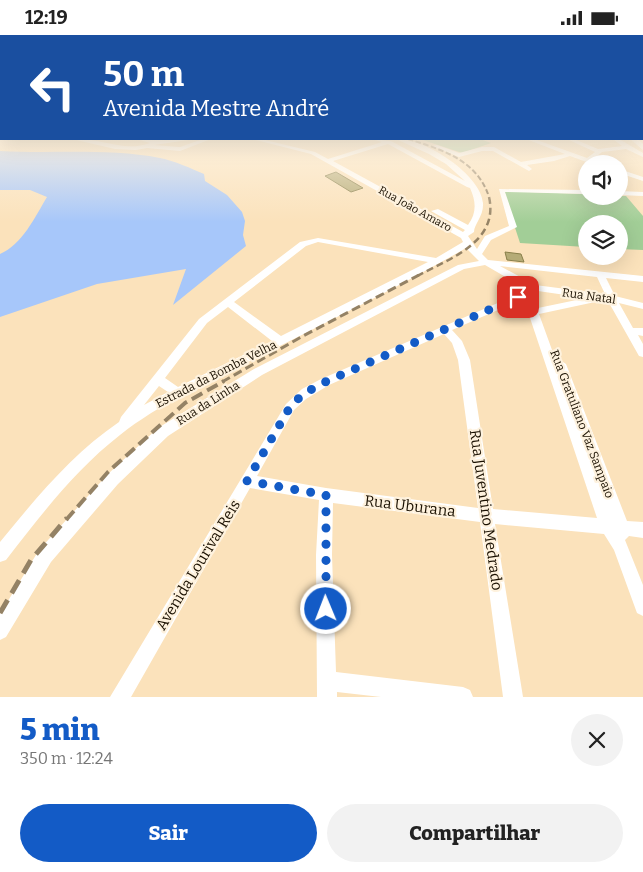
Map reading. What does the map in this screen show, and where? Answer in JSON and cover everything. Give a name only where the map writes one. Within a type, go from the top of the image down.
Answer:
[{"type":"street","name":"Rua João Amaro","points":[[333,161],[468,236]]},
{"type":"street","points":[[423,161],[473,189]]},
{"type":"street","points":[[448,161],[464,175],[478,195],[480,209],[476,223],[468,236]]},
{"type":"street","points":[[515,161],[529,169]]},
{"type":"street","points":[[521,164],[542,161]]},
{"type":"street","points":[[628,174],[643,179]]},
{"type":"street","points":[[482,259],[488,237],[513,227],[501,190],[578,192]]},
{"type":"street","points":[[628,193],[643,193]]},
{"type":"street","name":"Rua Natal","points":[[468,236],[482,259],[535,301],[607,298],[643,306]]},
{"type":"street","name":"Estrada da Bomba Velha","points":[[0,554],[66,477],[118,429],[177,393],[438,261],[468,236]]},
{"type":"street","points":[[118,429],[203,321],[307,242],[318,240],[438,261]]},
{"type":"street","name":"Rua da Linha","points":[[0,631],[45,557],[113,479],[163,432],[258,372],[380,310],[446,273],[482,259],[643,279]]},
{"type":"street","points":[[600,274],[607,298],[643,353]]},
{"type":"street","name":"Avenida Lourival Reis","points":[[120,697],[290,407],[303,394],[445,329],[535,301],[607,298]]},
{"type":"street","name":"Rua Gratuliano Vaz Sampaio","points":[[535,301],[643,607]]},
{"type":"street","points":[[228,302],[280,341]]},
{"type":"street","name":"Rua Juventino Medrado","points":[[445,329],[457,341],[464,360],[513,697]]},
{"type":"street","points":[[630,331],[643,332]]},
{"type":"street","points":[[157,381],[165,383],[177,393]]},
{"type":"street","name":"Rua Uburana","points":[[247,481],[326,495],[486,516],[643,530]]},
{"type":"street","points":[[326,495],[324,555],[327,689],[463,697]]},
{"type":"green space","points":[[503,191],[578,194],[578,205],[628,205],[628,198],[643,216],[643,250],[628,249],[628,215],[578,215],[578,247],[520,243]]},
{"type":"water","points":[[0,161],[171,161],[204,174],[205,181],[227,195],[242,212],[245,221],[243,235],[246,246],[173,305],[186,269],[97,284],[0,317],[0,254],[8,250],[21,237],[47,197],[30,190],[0,190]]},
{"type":"building","points":[[336,172],[363,188],[351,192],[325,176]]},
{"type":"building","points":[[505,252],[521,254],[524,262],[507,260]]},
{"type":"railway","points":[[461,161],[475,172],[488,194]]},
{"type":"railway","points":[[417,276],[471,246],[481,236],[488,224],[490,210],[488,193]]},
{"type":"railway","points":[[222,382],[303,336],[419,275]]},
{"type":"railway","points":[[66,520],[108,472],[185,403],[224,381]]},
{"type":"railway","points":[[0,613],[31,560],[67,518]]},
{"type":"route","points":[[326,609],[324,555],[326,495],[247,481],[290,407],[296,399],[325,382],[518,297]]}]
